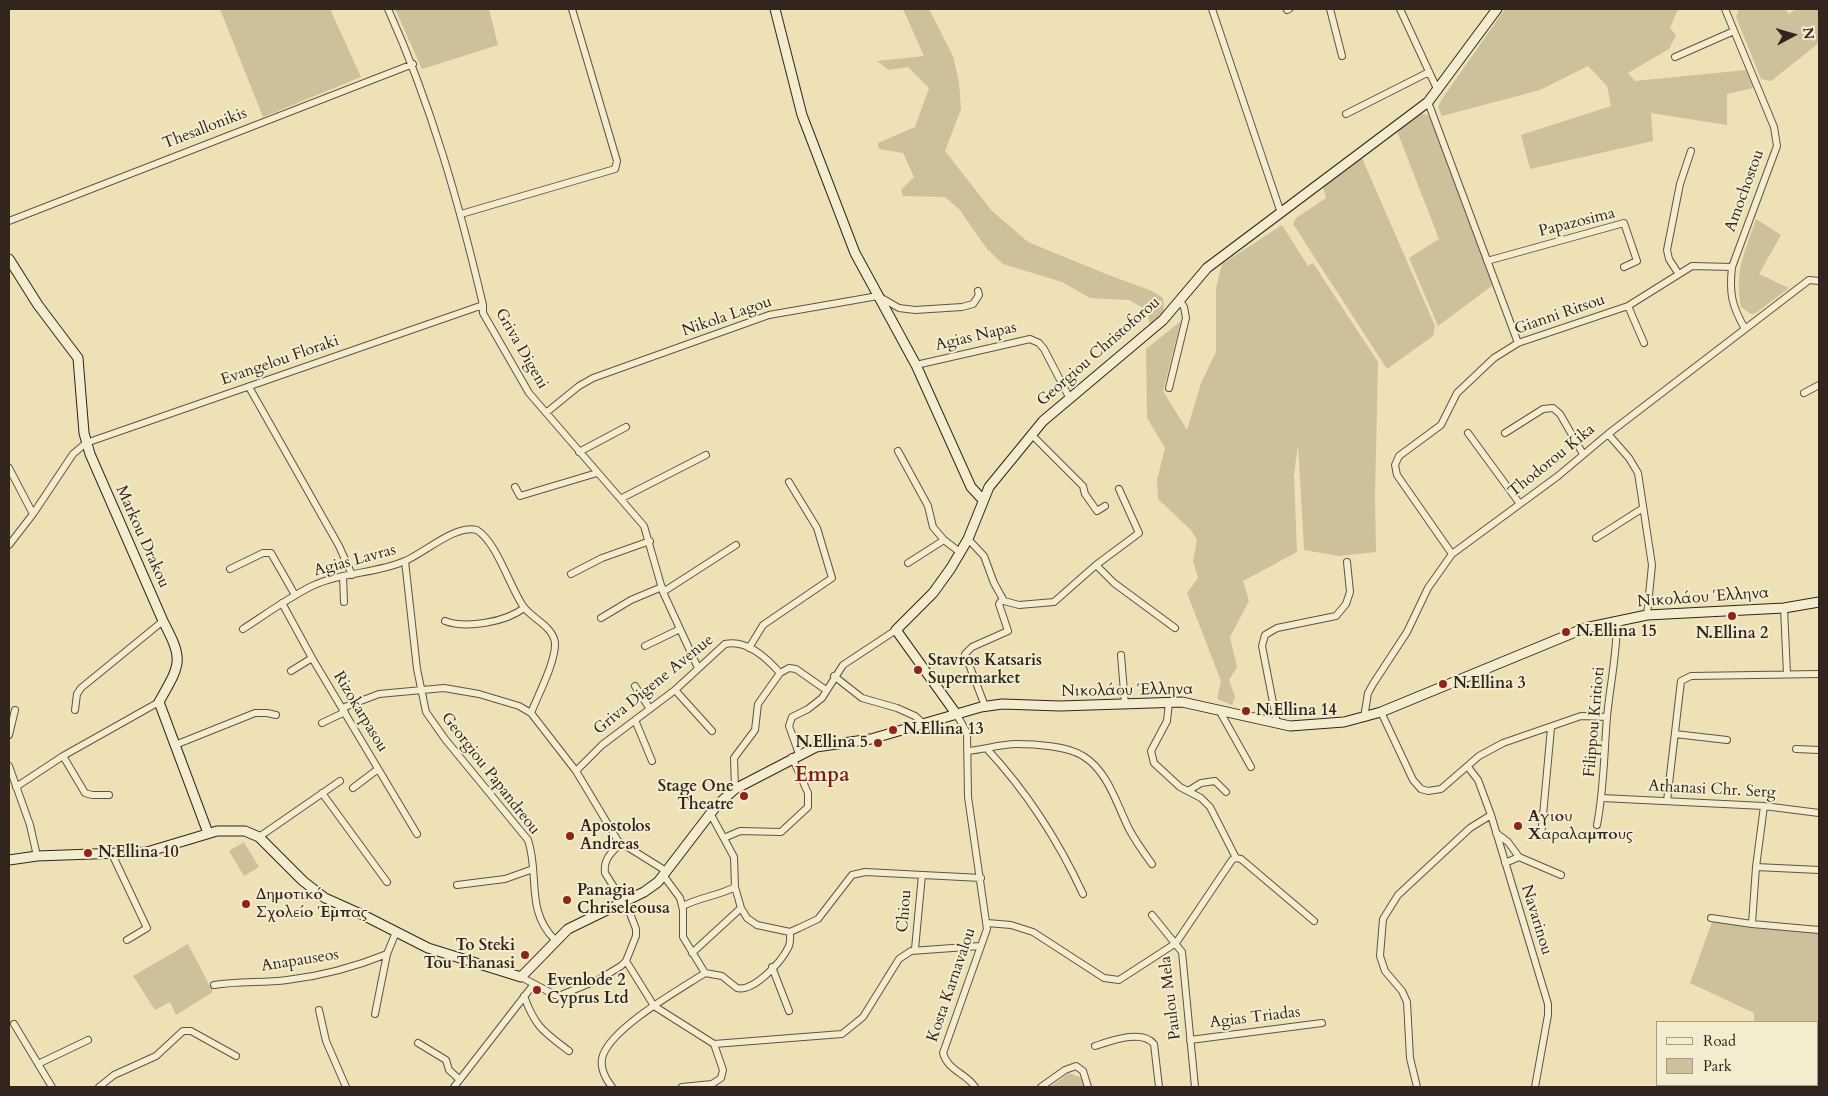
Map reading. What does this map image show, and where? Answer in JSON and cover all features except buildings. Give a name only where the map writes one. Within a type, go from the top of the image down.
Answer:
[{"type":"street","name":"Griva Digeni","points":[[388,9],[412,64],[461,214],[483,305],[483,313],[522,383],[534,400],[547,412],[644,526],[663,589],[698,668]]},
{"type":"street","points":[[461,214],[615,170],[617,161],[572,9]]},
{"type":"street","points":[[775,9],[793,84],[812,144],[856,252],[916,365],[971,487],[983,500]]},
{"type":"street","points":[[1212,9],[1281,212]]},
{"type":"street","points":[[1330,9],[1342,56]]},
{"type":"street","points":[[1400,9],[1438,92]]},
{"type":"street","name":"Georgiou Christoforou","points":[[796,756],[789,721],[815,704],[843,665],[896,630],[933,593],[961,553],[983,500],[998,475],[1031,434],[1069,397],[1154,328],[1180,301],[1207,268],[1428,102],[1438,92],[1497,9]]},
{"type":"street","name":"Amochostou","points":[[1725,9],[1774,127],[1777,146],[1732,267],[1730,287],[1733,307],[1745,329]]},
{"type":"street","points":[[1675,57],[1734,31]]},
{"type":"street","name":"Thesallonikis","points":[[9,221],[412,64]]},
{"type":"street","points":[[1346,114],[1429,72]]},
{"type":"street","points":[[1428,102],[1518,343]]},
{"type":"street","points":[[1678,273],[1668,258],[1666,250],[1680,184],[1691,151]]},
{"type":"street","name":"Papazosima","points":[[1486,261],[1624,224],[1637,261],[1624,267]]},
{"type":"street","name":"Markou Drakou","points":[[9,260],[38,305],[78,358],[86,443],[163,621],[177,648],[178,661],[174,676],[160,702]]},
{"type":"street","name":"Gianni Ritsou","points":[[1452,554],[1397,475],[1396,465],[1399,456],[1441,425],[1456,392],[1494,358],[1518,343],[1628,306],[1692,266],[1732,267]]},
{"type":"street","name":"Thodorou Kika","points":[[1364,718],[1366,702],[1373,684],[1408,632],[1428,588],[1452,554],[1558,476],[1608,434],[1809,280],[1819,280]]},
{"type":"street","points":[[878,296],[900,308],[915,310],[962,307],[973,304],[979,295],[978,291]]},
{"type":"street","name":"Nikola Lagou","points":[[547,412],[579,386],[593,378],[769,315],[878,296]]},
{"type":"street","points":[[1169,388],[1186,318],[1184,307],[1180,301]]},
{"type":"street","name":"Evangelou Floraki","points":[[86,443],[483,305]]},
{"type":"street","points":[[1628,306],[1644,343]]},
{"type":"street","name":"Agias Napas","points":[[916,365],[1030,339],[1040,343],[1069,397]]},
{"type":"street","points":[[1804,393],[1819,386]]},
{"type":"street","points":[[249,387],[339,546],[352,575]]},
{"type":"street","points":[[1505,433],[1543,409],[1552,408],[1560,414],[1583,454]]},
{"type":"street","points":[[580,452],[626,427]]},
{"type":"street","points":[[1468,433],[1520,504]]},
{"type":"street","points":[[1031,434],[1083,486],[1085,494],[1097,511],[1105,506]]},
{"type":"street","points":[[1608,434],[1634,465],[1638,473],[1652,566],[1647,615]]},
{"type":"street","points":[[9,545],[33,514],[73,454],[86,443]]},
{"type":"street","points":[[898,451],[928,506],[933,526],[944,540],[961,553]]},
{"type":"street","points":[[622,498],[706,455]]},
{"type":"street","points":[[9,468],[33,514]]},
{"type":"street","points":[[515,487],[520,496],[598,473]]},
{"type":"street","points":[[748,648],[763,626],[832,578],[817,528],[789,482]]},
{"type":"street","points":[[1002,600],[1019,605],[1054,602],[1096,565],[1139,533],[1119,489]]},
{"type":"street","points":[[1596,538],[1643,508]]},
{"type":"street","name":"Agias Lavras","points":[[244,629],[313,585],[405,561],[461,531],[477,530],[488,542],[524,608]]},
{"type":"street","points":[[968,539],[984,556],[1002,600]]},
{"type":"street","points":[[908,563],[944,540]]},
{"type":"street","points":[[571,574],[602,558],[650,541]]},
{"type":"street","points":[[601,618],[631,600],[663,589],[736,545]]},
{"type":"street","points":[[230,569],[264,553],[271,553],[295,595]]},
{"type":"street","name":"Georgiou Papandreou","points":[[405,561],[421,689],[430,719],[528,840],[532,856],[535,906],[540,920],[555,940]]},
{"type":"street","points":[[1277,724],[1262,646],[1264,635],[1277,628],[1336,616],[1346,604],[1350,592],[1347,562]]},
{"type":"street","points":[[1096,565],[1114,583],[1175,628]]},
{"type":"street","points":[[343,576],[344,602]]},
{"type":"street","points":[[985,706],[965,654],[972,648],[1008,631],[999,604],[1002,600]]},
{"type":"street","name":"Νικολάου Έλληνα","points":[[521,977],[555,940],[582,921],[651,887],[710,813],[734,789],[796,756],[820,746],[871,739],[985,706],[1002,704],[1060,706],[1169,702],[1193,703],[1277,724],[1305,726],[1364,718],[1585,628],[1647,615],[1784,608],[1819,602]]},
{"type":"street","name":"Rizokarpasou","points":[[282,603],[312,658],[417,834]]},
{"type":"street","points":[[444,621],[455,624],[479,622],[515,615],[524,608],[550,631],[555,645],[554,652],[531,713]]},
{"type":"street","points":[[1784,608],[1787,674]]},
{"type":"street","points":[[75,710],[77,694],[81,688],[163,621]]},
{"type":"street","name":"Filippou Kritioti","points":[[1597,825],[1602,798],[1607,717],[1617,642],[1617,621]]},
{"type":"street","points":[[646,646],[680,629]]},
{"type":"street","points":[[896,630],[957,715]]},
{"type":"street","name":"Griva Digene Avenue","points":[[576,772],[602,745],[675,690],[725,644],[737,642],[771,663],[780,673]]},
{"type":"street","points":[[1121,655],[1125,704]]},
{"type":"street","points":[[291,671],[312,658]]},
{"type":"street","points":[[734,789],[734,758],[755,730],[758,704],[780,673],[789,668],[796,669],[826,690]]},
{"type":"street","points":[[1667,801],[1682,682],[1691,676],[1819,674]]},
{"type":"street","points":[[834,676],[862,698],[897,708],[915,716],[924,724]]},
{"type":"street","points":[[635,686],[650,709]]},
{"type":"street","points":[[322,723],[344,710],[379,694],[421,689],[444,688],[471,692],[519,706],[531,713],[576,772],[614,836],[664,873],[680,898],[683,937],[705,973]]},
{"type":"street","points":[[675,690],[712,731]]},
{"type":"street","points":[[16,787],[63,756],[160,702],[208,832]]},
{"type":"street","points":[[1169,702],[1167,721],[1154,745],[1152,757],[1154,763],[1180,787],[1210,807],[1236,858],[1241,859],[1314,920]]},
{"type":"street","points":[[9,735],[15,710]]},
{"type":"street","points":[[1219,710],[1251,767]]},
{"type":"street","points":[[1381,712],[1413,780],[1421,789],[1428,791],[1441,789],[1491,748],[1581,716],[1607,717]]},
{"type":"street","points":[[176,744],[255,713],[276,715]]},
{"type":"street","name":"Kosta Karnavalou","points":[[957,715],[967,733],[968,797],[987,923],[986,936],[980,946],[943,1052],[949,1065],[967,1078],[975,1087]]},
{"type":"street","points":[[635,720],[652,762]]},
{"type":"street","points":[[1541,837],[1551,728]]},
{"type":"street","points":[[1675,734],[1727,740]]},
{"type":"street","points":[[967,751],[1030,744],[1084,756],[1098,768],[1130,829],[1152,864]]},
{"type":"street","points":[[1796,749],[1819,750]]},
{"type":"street","points":[[987,750],[1026,793],[1083,894]]},
{"type":"street","points":[[63,756],[85,792],[92,795],[109,795]]},
{"type":"street","points":[[724,838],[740,831],[781,832],[808,807],[808,793],[796,756]]},
{"type":"street","points":[[9,766],[30,825],[37,856]]},
{"type":"street","name":"Navarinou","points":[[1468,767],[1478,780],[1491,815],[1548,1004],[1548,1015],[1534,1087]]},
{"type":"street","points":[[353,788],[378,769]]},
{"type":"street","points":[[1188,791],[1201,783],[1215,780],[1226,792]]},
{"type":"street","points":[[260,837],[340,781]]},
{"type":"street","points":[[322,793],[387,882]]},
{"type":"street","name":"Athanasi Chr. Serg","points":[[1602,798],[1764,806],[1819,813]]},
{"type":"street","points":[[1752,924],[1756,867],[1764,806]]},
{"type":"street","points":[[710,813],[734,857],[735,887],[741,908],[747,918],[757,925],[790,932],[818,919],[852,875],[866,872],[981,878]]},
{"type":"street","points":[[1417,1087],[1409,1053],[1407,1002],[1402,991],[1385,971],[1380,956],[1383,919],[1398,895],[1470,828],[1491,815]]},
{"type":"street","points":[[9,860],[37,856],[112,854],[159,850],[208,832],[236,830],[260,837],[316,892],[442,954],[521,977],[555,994],[561,995],[598,980],[626,961],[637,932],[624,901],[605,873],[604,868],[608,857],[621,843]]},
{"type":"street","points":[[1496,833],[1508,842],[1519,858],[1561,875]]},
{"type":"street","points":[[112,854],[147,928],[127,940]]},
{"type":"street","points":[[987,923],[1011,925],[1033,932],[1108,980],[1126,977],[1176,943],[1232,860],[1236,858]]},
{"type":"street","points":[[1505,863],[1519,858]]},
{"type":"street","points":[[1756,867],[1819,870]]},
{"type":"street","points":[[457,885],[505,879],[533,869]]},
{"type":"street","name":"Chiou","points":[[915,949],[922,875]]},
{"type":"street","points":[[682,906],[697,899],[717,896],[735,887]]},
{"type":"street","points":[[692,953],[741,908]]},
{"type":"street","name":"Paulou Mela","points":[[1152,915],[1176,943],[1182,958],[1195,1087]]},
{"type":"street","points":[[1711,918],[1819,930]]},
{"type":"street","points":[[375,1014],[387,954],[396,932]]},
{"type":"street","points":[[612,1087],[603,1070],[604,1053],[628,1026],[654,1006],[705,973],[722,976],[741,989],[756,984],[789,947],[790,932]]},
{"type":"street","points":[[626,961],[654,1006],[714,1044],[842,1034],[863,1018],[899,959],[915,949],[980,946]]},
{"type":"street","name":"Anapauseos","points":[[214,985],[287,980],[319,975],[334,972],[387,954]]},
{"type":"street","points":[[772,967],[789,1012]]},
{"type":"street","points":[[454,1087],[459,1078],[534,984]]},
{"type":"street","points":[[524,996],[534,1022],[540,1029],[569,1051]]},
{"type":"street","points":[[319,1010],[326,1041],[346,1087]]},
{"type":"street","name":"Agias Triadas","points":[[1190,1040],[1322,1023]]},
{"type":"street","points":[[14,1024],[52,1087]]},
{"type":"street","points":[[98,1087],[114,1075],[156,1056],[183,1031],[191,1031],[236,1056]]},
{"type":"street","points":[[1095,1046],[1124,1039],[1144,1037],[1150,1039],[1154,1044],[1159,1087]]},
{"type":"street","points":[[38,1064],[88,1040]]},
{"type":"street","points":[[418,1043],[446,1060],[449,1070],[459,1078]]},
{"type":"street","points":[[682,1087],[713,1086],[721,1078],[723,1070],[714,1044]]},
{"type":"street","points":[[1041,1087],[1065,1070],[1076,1066],[1083,1071],[1088,1087]]},
{"type":"green space","points":[[220,9],[330,9],[361,77],[263,117]]},
{"type":"green space","points":[[395,9],[489,9],[498,45],[422,69]]},
{"type":"green space","points":[[903,9],[929,9],[953,56],[959,82],[961,109],[945,151],[992,211],[1028,242],[1152,291],[1163,298],[1164,311],[1150,325],[1147,310],[1129,300],[1090,298],[1062,282],[1003,264],[987,249],[959,209],[945,197],[903,196],[901,190],[914,177],[903,153],[879,149],[878,143],[915,127],[929,88],[908,67],[889,70],[877,61],[924,56]]},
{"type":"green space","points":[[1505,9],[1678,9],[1670,28],[1676,35],[1669,49],[1628,73],[1635,81],[1746,70],[1753,88],[1727,94],[1727,125],[1651,113],[1653,141],[1530,169],[1521,135],[1611,106],[1607,86],[1588,66],[1540,90],[1442,116],[1438,107],[1442,99]]},
{"type":"green space","points":[[1739,9],[1785,9],[1789,14],[1796,9],[1819,9],[1819,43],[1771,81],[1761,79],[1736,17]]},
{"type":"green space","points":[[1420,113],[1430,116],[1493,285],[1438,326],[1409,258],[1439,239],[1397,131]]},
{"type":"green space","points":[[1362,158],[1435,326],[1433,336],[1387,369],[1293,224],[1296,218],[1326,198],[1323,187]]},
{"type":"green space","points":[[1756,219],[1781,235],[1759,274],[1789,288],[1756,313],[1751,314],[1741,307],[1739,282],[1742,262]]},
{"type":"green space","points":[[1282,225],[1308,266],[1313,263],[1378,362],[1375,497],[1376,552],[1339,556],[1304,550],[1298,444],[1294,475],[1297,552],[1243,581],[1249,601],[1230,637],[1237,667],[1229,680],[1235,697],[1232,705],[1217,699],[1221,681],[1187,593],[1198,578],[1193,561],[1197,540],[1191,530],[1158,499],[1157,480],[1165,448],[1147,418],[1146,349],[1181,321],[1163,391],[1187,430],[1201,383],[1216,352],[1216,288],[1222,264]]},
{"type":"green space","points":[[244,842],[259,867],[244,876],[229,851]]},
{"type":"green space","points":[[1712,922],[1819,933],[1818,1053],[1818,1021],[1754,1021],[1754,1013],[1690,983]]},
{"type":"green space","points":[[188,944],[213,992],[176,1015],[170,1002],[155,1010],[133,976]]},
{"type":"green space","points":[[1069,1073],[1082,1078],[1084,1087],[1050,1087]]},
{"type":"place","name":"N.Ellina 2","points":[[1732,616]]},
{"type":"place","name":"N.Ellina 15","points":[[1566,632]]},
{"type":"place","name":"Stavros Katsaris Supermarket","points":[[918,670]]},
{"type":"place","name":"N.Ellina 3","points":[[1443,684]]},
{"type":"place","name":"N.Ellina 14","points":[[1246,711]]},
{"type":"place","name":"N.Ellina 13","points":[[893,730]]},
{"type":"place","name":"N.Ellina 5","points":[[878,743]]},
{"type":"place","name":"Stage One Theatre","points":[[744,796]]},
{"type":"place","name":"Αγιου Χαραλαμπους","points":[[1518,826]]},
{"type":"place","name":"Apostolos Andreas","points":[[570,836]]},
{"type":"place","name":"N.Ellina 10","points":[[88,853]]},
{"type":"place","name":"Panagia Chriseleousa","points":[[567,900]]},
{"type":"place","name":"Δημοτικό Σχολείο Έμπας","points":[[246,904]]},
{"type":"place","name":"To Steki Tou Thanasi","points":[[525,955]]},
{"type":"place","name":"Evenlode 2 Cyprus Ltd","points":[[537,990]]},
{"type":"district","name":"Empa","points":[[822,776]]}]
